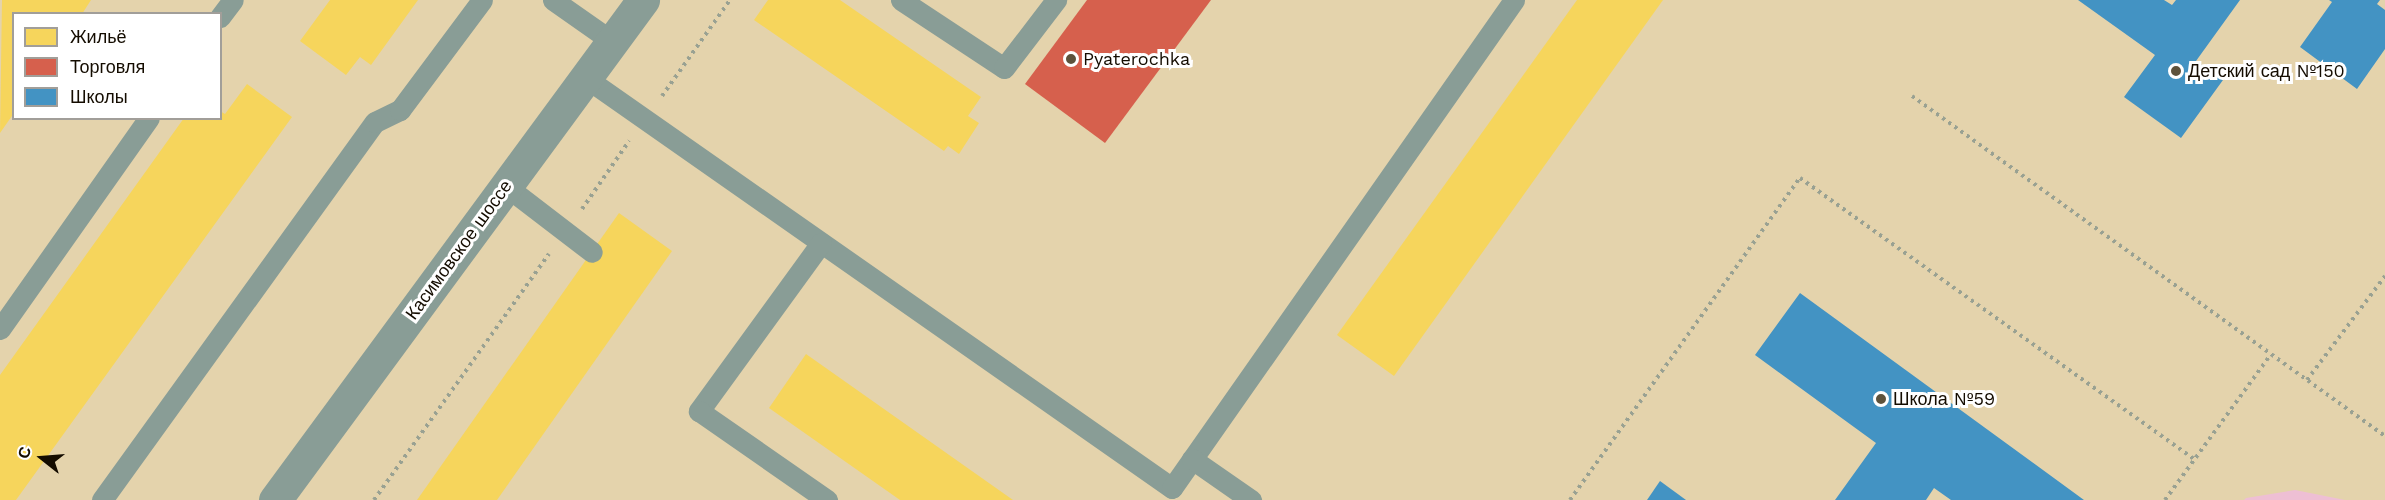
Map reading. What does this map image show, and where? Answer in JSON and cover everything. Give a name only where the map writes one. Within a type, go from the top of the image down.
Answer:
[{"type":"street","name":"Касимовское шоссе","points":[[275,500],[643,0]]},
{"type":"lane","points":[[222,14],[233,0]]},
{"type":"lane","points":[[102,500],[375,122],[400,110],[482,0]]},
{"type":"lane","points":[[553,0],[613,42]]},
{"type":"lane","points":[[901,0],[1004,68],[1056,0]]},
{"type":"lane","points":[[586,78],[1172,488],[1514,0]]},
{"type":"lane","points":[[0,329],[148,120]]},
{"type":"lane","points":[[506,186],[592,252]]},
{"type":"lane","points":[[821,243],[699,411],[827,500]]},
{"type":"lane","points":[[1192,459],[1251,500]]},
{"type":"path","points":[[1912,96],[2385,436]]},
{"type":"path","points":[[1570,500],[1800,178],[2195,460]]},
{"type":"path","points":[[2307,380],[2385,276]]},
{"type":"path","points":[[2166,500],[2271,354]]},
{"type":"shaded area","points":[[2295,490],[2345,500],[2244,500],[2246,498]]},
{"type":"building: Жильё","points":[[2,0],[91,0],[83,12],[12,12],[12,116],[0,133]]},
{"type":"building: Жильё","points":[[330,0],[418,0],[371,65],[360,57],[346,75],[300,41]]},
{"type":"building: Жильё","points":[[768,0],[840,0],[981,97],[968,116],[979,123],[959,154],[948,146],[944,151],[754,20]]},
{"type":"building: Жильё","points":[[1577,0],[1663,0],[1394,376],[1337,335]]},
{"type":"building: Жильё","points":[[247,84],[292,117],[16,500],[0,500],[0,375],[183,120],[222,120],[222,112],[225,114]]},
{"type":"building: Жильё","points":[[619,213],[672,251],[497,500],[417,500]]},
{"type":"building: Жильё","points":[[806,354],[1013,500],[900,500],[769,408]]},
{"type":"building: Торговля","points":[[1087,0],[1211,0],[1105,143],[1025,84]]},
{"type":"building: Школы","name":"Детский сад №150","points":[[2078,0],[2164,0],[2172,5],[2176,0],[2240,0],[2196,61],[2223,80],[2181,138],[2124,97],[2155,55]]},
{"type":"building: Школы","name":"Детский сад №150","points":[[2329,0],[2380,0],[2377,4],[2385,10],[2385,49],[2357,89],[2300,47],[2332,2]]},
{"type":"building: Школы","name":"Школа №59","points":[[1800,293],[2084,500],[1951,500],[1934,488],[1926,500],[1835,500],[1876,443],[1755,355]]},
{"type":"building: Школы","points":[[1660,481],[1686,500],[1647,500]]},
{"type":"place","name":"Pyaterochka","points":[[1071,59]]},
{"type":"place","name":"Детский сад №150","points":[[2176,71]]},
{"type":"place","name":"Школа №59","points":[[1881,399]]}]
